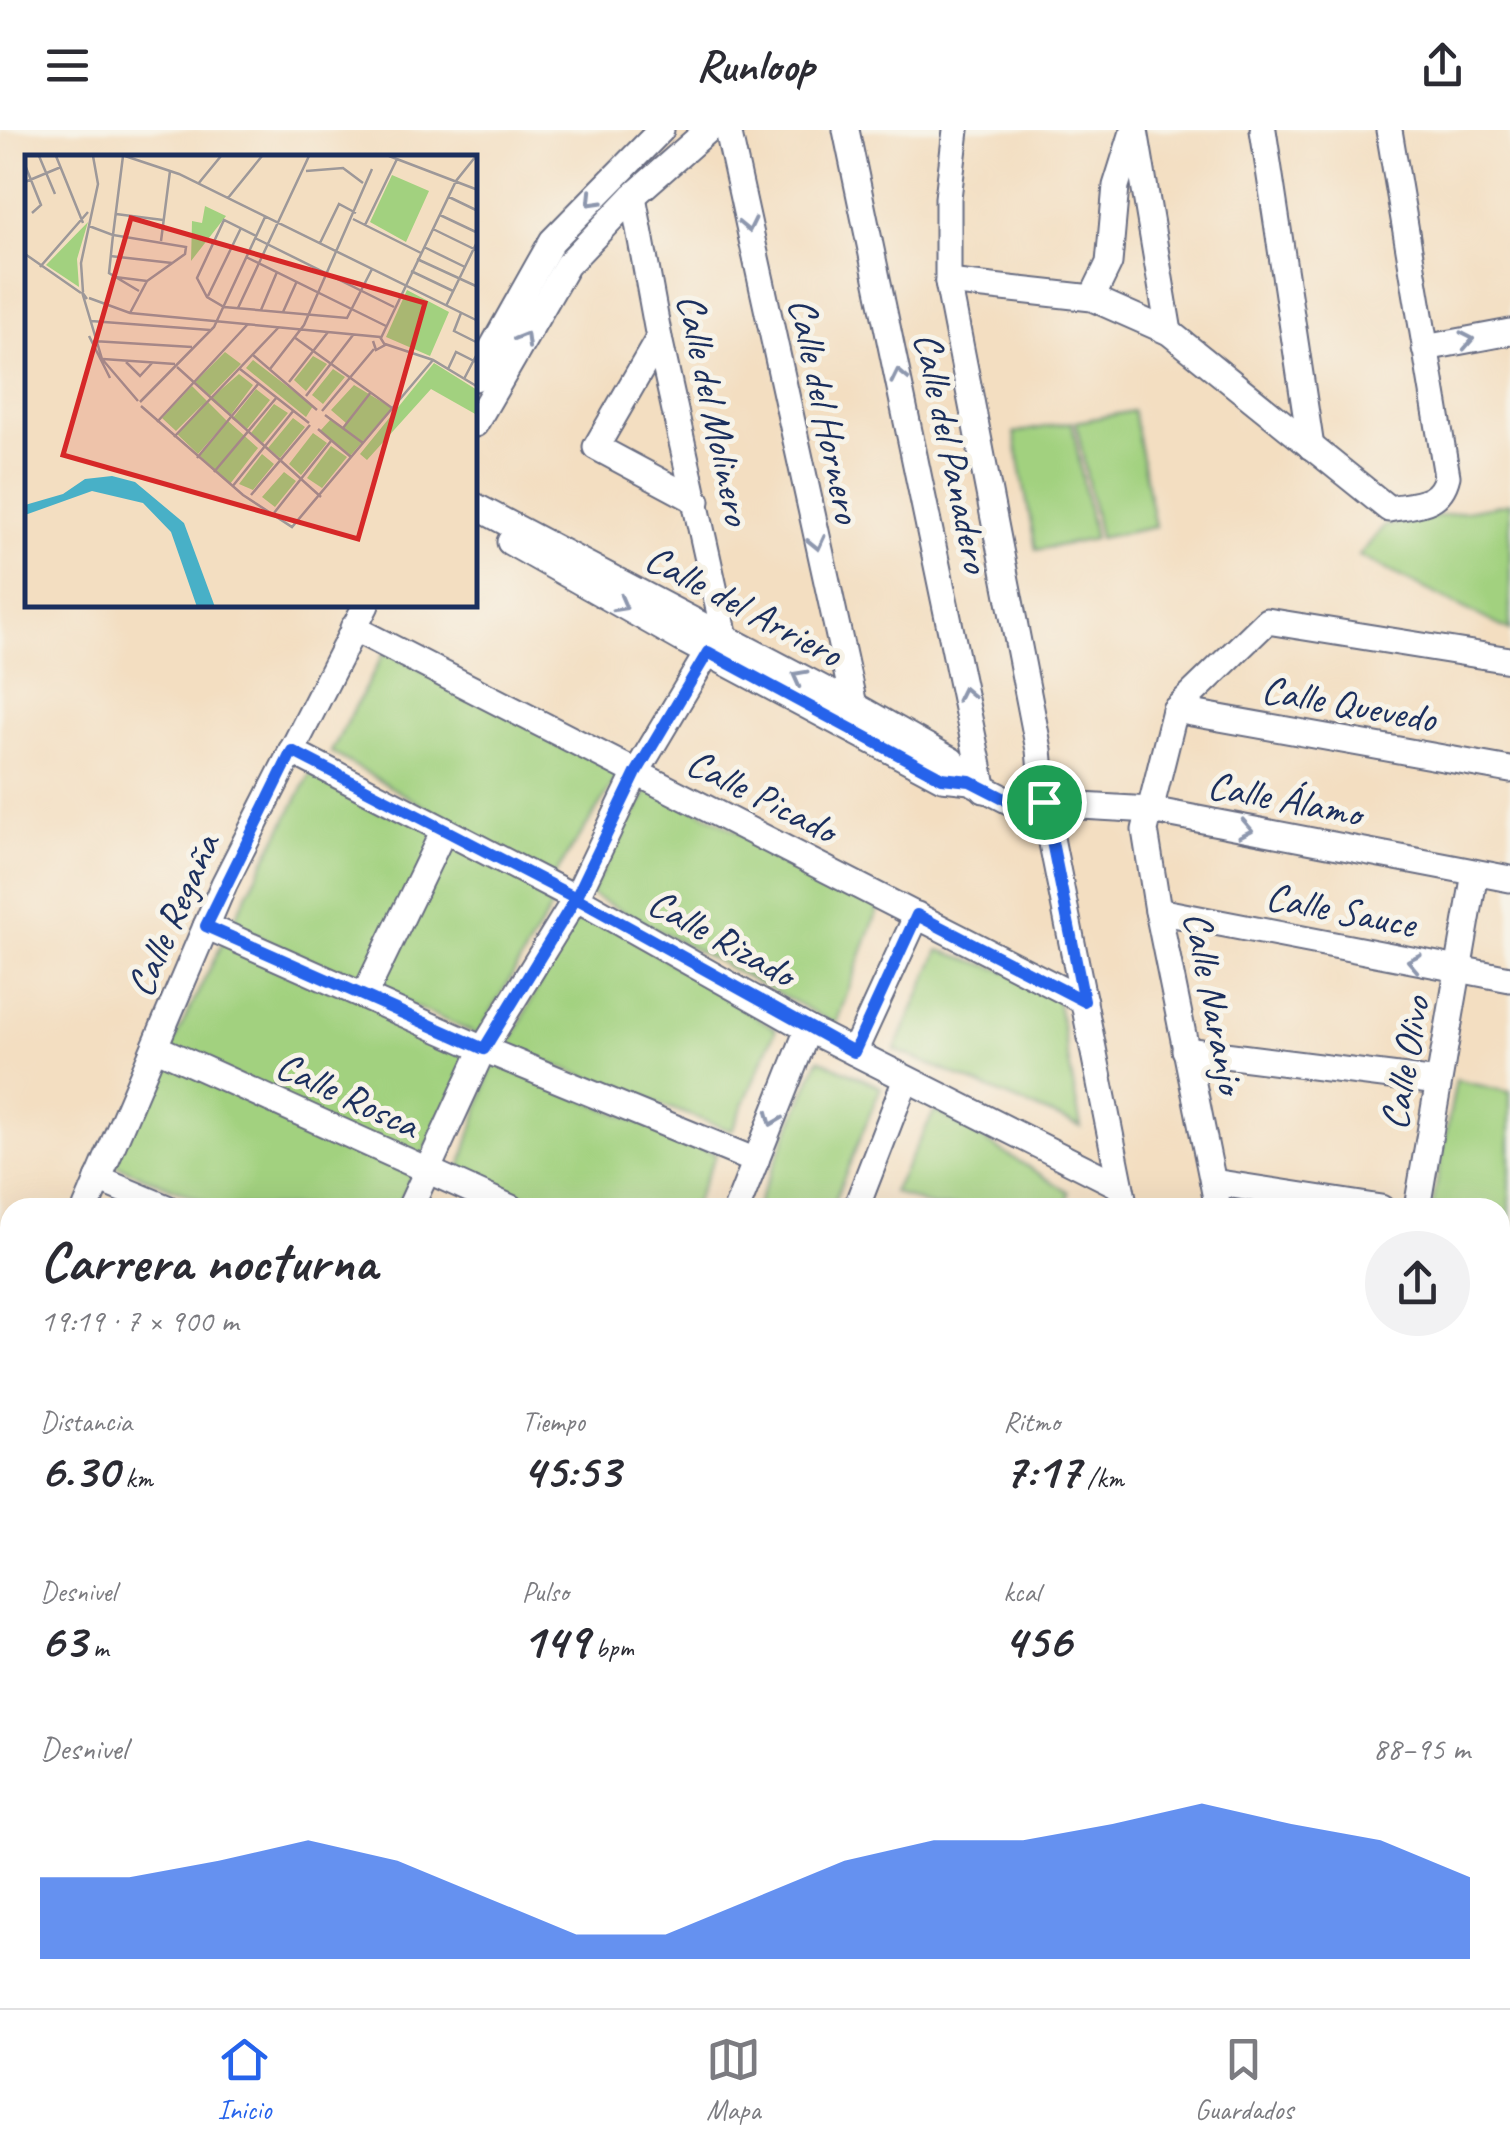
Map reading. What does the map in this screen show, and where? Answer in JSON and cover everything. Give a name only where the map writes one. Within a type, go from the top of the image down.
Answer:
[{"type":"street","points":[[478,373],[552,241],[661,130]]},
{"type":"street","points":[[478,419],[567,265],[633,196],[708,130]]},
{"type":"street","name":"Calle del Hornero","points":[[728,130],[854,705]]},
{"type":"street","name":"Calle del Panadero","points":[[846,130],[977,786]]},
{"type":"street","points":[[956,130],[948,198],[948,282],[1122,1196]]},
{"type":"street","points":[[1092,298],[1108,263],[1116,186],[1134,130]]},
{"type":"street","points":[[1134,130],[1169,332]]},
{"type":"street","points":[[1263,130],[1312,446]]},
{"type":"street","points":[[948,282],[1092,298],[1169,332],[1389,508],[1435,500],[1444,490],[1448,476],[1389,130]]},
{"type":"street","name":"Calle del Molinero","points":[[633,196],[659,338],[697,501],[716,645]]},
{"type":"street","points":[[1425,348],[1510,332]]},
{"type":"street","points":[[659,338],[596,446],[697,501]]},
{"type":"street","name":"Calle del Arriero","points":[[478,508],[942,778],[977,786],[1011,802],[1044,802]]},
{"type":"street","name":"Calle del Arriero","points":[[478,524],[716,645],[854,705],[951,760],[977,786]]},
{"type":"street","name":"Calle Regaña","points":[[90,1198],[206,926],[364,608]]},
{"type":"street","points":[[1175,710],[1267,621],[1510,660]]},
{"type":"street","name":"Calle Picado","points":[[354,628],[1084,1001]]},
{"type":"street","points":[[415,1198],[484,1049],[576,898],[636,773],[716,645]]},
{"type":"street","name":"Calle Quevedo","points":[[1175,710],[1510,770]]},
{"type":"street","name":"Calle Naranjo","points":[[1175,710],[1145,830],[1216,1198]]},
{"type":"street","name":"Calle Rizado","points":[[292,751],[576,898],[808,1029],[1122,1196]]},
{"type":"street","name":"Calle Álamo","points":[[1044,802],[1150,810],[1510,879]]},
{"type":"street","points":[[364,996],[444,830]]},
{"type":"street","name":"Calle Olivo","points":[[1420,1198],[1475,873]]},
{"type":"street","name":"Calle Sauce","points":[[1158,911],[1510,979]]},
{"type":"street","points":[[854,1052],[917,915]]},
{"type":"street","points":[[206,926],[484,1049],[756,1161]]},
{"type":"street","points":[[740,1198],[808,1029]]},
{"type":"street","name":"Calle Rosca","points":[[155,1046],[488,1198]]},
{"type":"street","points":[[1185,1050],[1438,1082]]},
{"type":"street","points":[[865,1198],[906,1078]]},
{"type":"street","points":[[98,1180],[142,1198]]},
{"type":"street","points":[[1213,1182],[1316,1198]]},
{"type":"green space","points":[[1133,411],[1155,527],[1099,538],[1076,422]]},
{"type":"green space","points":[[1072,422],[1094,539],[1036,550],[1014,433]]},
{"type":"green space","points":[[1510,503],[1510,631],[1359,556],[1384,526]]},
{"type":"green space","points":[[385,651],[621,772],[551,881],[331,752]]},
{"type":"green space","points":[[314,767],[559,894],[478,1035],[231,925]]},
{"type":"green space","points":[[651,785],[879,907],[836,1024],[590,894]]},
{"type":"green space","points":[[578,904],[776,1029],[732,1131],[508,1048]]},
{"type":"green space","points":[[227,934],[477,1045],[402,1198],[196,1198],[113,1164]]},
{"type":"green space","points":[[939,950],[1055,987],[1081,1127],[895,1050]]},
{"type":"green space","points":[[819,1059],[881,1087],[836,1198],[760,1198]]},
{"type":"green space","points":[[493,1062],[716,1154],[697,1198],[529,1198],[460,1169]]},
{"type":"green space","points":[[1456,1080],[1510,1092],[1510,1198],[1434,1198]]},
{"type":"green space","points":[[935,1110],[1069,1192],[1068,1198],[909,1198],[893,1192]]},
{"type":"route","points":[[1044,802],[1011,802],[970,781],[942,778],[708,652],[636,773],[576,898],[292,751],[206,926],[484,1049],[576,898],[854,1052],[917,915],[1084,1001],[1044,802]]}]
